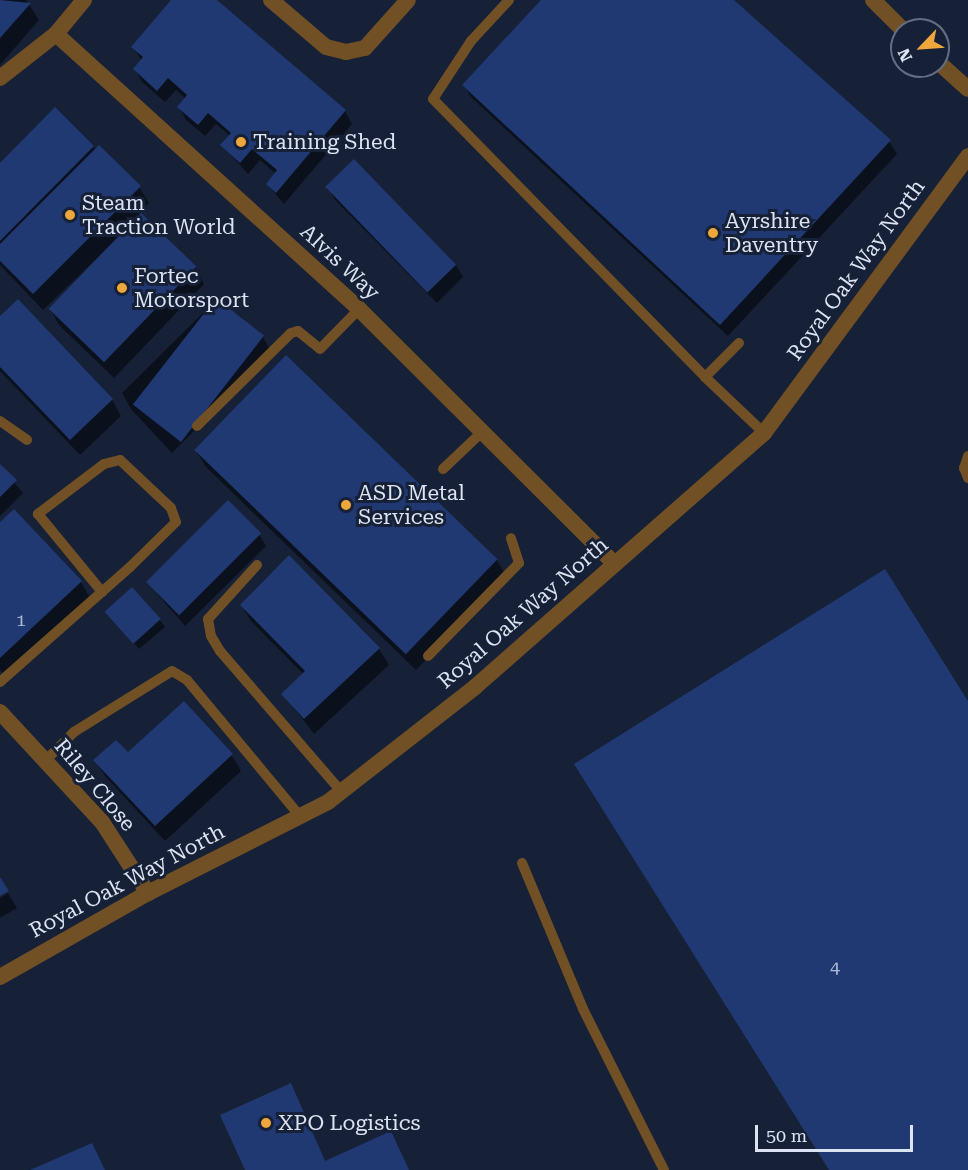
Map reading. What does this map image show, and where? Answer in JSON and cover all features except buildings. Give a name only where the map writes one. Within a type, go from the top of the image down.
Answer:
[{"type":"street","points":[[0,78],[56,34],[84,0]]},
{"type":"street","points":[[271,0],[326,47],[346,52],[365,48],[408,0]]},
{"type":"street","points":[[873,0],[891,18]]},
{"type":"street","name":"Alvis Way","points":[[56,34],[359,309],[615,564]]},
{"type":"street","points":[[950,73],[968,89]]},
{"type":"street","name":"Royal Oak Way North","points":[[0,977],[148,893],[300,816],[341,791],[475,687],[764,433],[968,156]]},
{"type":"street","name":"Riley Close","points":[[0,712],[102,822],[148,893]]},
{"type":"lane","points":[[509,0],[471,41],[433,99],[705,377],[764,433]]},
{"type":"lane","points":[[197,426],[291,333],[298,331],[320,349],[359,309]]},
{"type":"lane","points":[[705,377],[739,343]]},
{"type":"lane","points":[[0,421],[27,440]]},
{"type":"lane","points":[[443,469],[482,432]]},
{"type":"lane","points":[[968,456],[964,468],[968,478]]},
{"type":"lane","points":[[0,682],[102,592],[176,522],[171,508],[120,460],[104,464],[38,514],[102,592]]},
{"type":"lane","points":[[428,656],[519,563],[511,538]]},
{"type":"lane","points":[[257,565],[208,619],[211,636],[220,651],[341,791]]},
{"type":"lane","points":[[46,760],[74,732],[172,672],[187,680],[300,816]]},
{"type":"lane","points":[[522,863],[584,1009],[664,1170]]},
{"type":"place","name":"Training Shed","points":[[241,142]]},
{"type":"place","name":"Steam Traction World","points":[[70,215]]},
{"type":"place","name":"Ayrshire Daventry","points":[[713,233]]},
{"type":"place","name":"Fortec Motorsport","points":[[122,288]]},
{"type":"place","name":"ASD Metal Services","points":[[346,505]]},
{"type":"place","name":"XPO Logistics","points":[[266,1123]]}]
